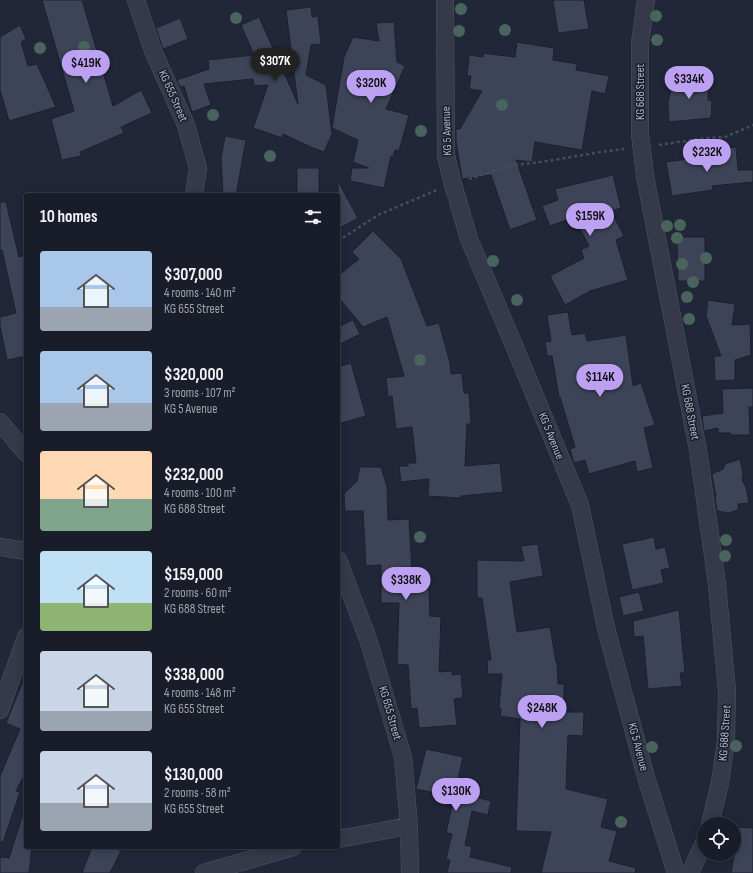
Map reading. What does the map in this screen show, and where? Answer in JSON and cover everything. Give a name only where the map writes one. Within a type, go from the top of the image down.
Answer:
[{"type":"street","name":"KG 655 Street","points":[[136,0],[154,53],[186,125],[198,168],[194,193]]},
{"type":"street","name":"KG 5 Avenue","points":[[445,0],[446,156],[452,184],[470,239],[580,505],[606,628],[646,777],[676,873]]},
{"type":"street","name":"KG 688 Street","points":[[646,0],[640,43],[641,147],[645,176],[698,450],[717,584],[727,691],[726,740],[720,783],[712,817]]},
{"type":"street","points":[[0,422],[24,451]]},
{"type":"street","points":[[0,547],[24,551]]},
{"type":"street","name":"KG 655 Street","points":[[340,565],[368,639],[403,757],[410,826],[410,873]]},
{"type":"street","points":[[0,710],[24,643]]},
{"type":"street","points":[[340,839],[410,826]]},
{"type":"street","points":[[204,873],[286,849]]},
{"type":"street","points":[[690,873],[697,858]]},
{"type":"path","points":[[340,240],[378,215],[452,184],[513,165],[705,138],[725,137],[753,125]]},
{"type":"building","points":[[42,0],[82,0],[113,106],[141,90],[152,113],[121,127],[124,133],[80,152],[81,156],[62,160],[51,119],[74,111]]},
{"type":"building","points":[[553,0],[584,0],[589,29],[558,33]]},
{"type":"building","points":[[311,7],[312,17],[318,16],[321,44],[311,45],[306,75],[326,85],[332,134],[324,152],[283,134],[282,138],[253,128],[268,85],[254,86],[253,79],[204,84],[211,105],[192,112],[184,86],[180,87],[177,80],[209,69],[208,60],[254,55],[241,25],[259,17],[298,104],[286,10]]},
{"type":"building","points":[[180,18],[188,39],[163,49],[156,28]]},
{"type":"building","points":[[394,22],[397,62],[405,66],[386,109],[409,115],[399,151],[395,150],[393,157],[391,156],[384,188],[350,181],[352,168],[369,168],[353,162],[358,140],[332,128],[344,57],[353,37],[379,41],[376,23]]},
{"type":"building","points":[[20,25],[26,39],[21,42],[28,66],[37,64],[56,107],[9,121],[0,90],[0,37]]},
{"type":"building","points":[[517,42],[554,48],[553,60],[577,64],[576,70],[609,76],[605,94],[592,91],[582,150],[535,142],[532,162],[516,160],[537,220],[510,230],[491,175],[462,179],[456,141],[456,129],[460,129],[482,91],[469,89],[471,76],[467,76],[469,55],[483,57],[483,53],[515,57]]},
{"type":"building","points":[[709,78],[708,100],[712,101],[711,118],[669,122],[668,103],[673,79]]},
{"type":"building","points":[[225,136],[246,140],[236,193],[223,193],[221,158]]},
{"type":"building","points":[[736,147],[738,170],[753,170],[753,182],[712,186],[713,190],[672,196],[666,162],[719,155],[718,148]]},
{"type":"building","points":[[297,168],[319,168],[319,193],[297,193]]},
{"type":"building","points":[[613,175],[621,208],[611,211],[624,236],[616,240],[628,280],[590,291],[565,305],[550,276],[584,258],[581,250],[589,246],[574,217],[550,226],[542,206],[558,200],[555,189]]},
{"type":"building","points":[[338,181],[358,218],[340,228],[340,193],[338,193]]},
{"type":"building","points":[[0,202],[6,202],[19,257],[24,256],[24,356],[7,360],[0,326],[0,317],[16,313],[2,250],[0,250]]},
{"type":"building","points":[[373,231],[401,259],[427,326],[439,323],[450,363],[451,374],[462,373],[464,393],[469,393],[471,424],[467,424],[465,466],[500,463],[503,492],[461,496],[461,498],[428,496],[429,479],[401,482],[399,466],[408,466],[408,463],[416,463],[412,427],[396,429],[392,396],[388,397],[386,378],[404,376],[387,317],[363,327],[340,299],[340,274],[359,259],[352,252]]},
{"type":"building","points":[[677,237],[705,237],[705,281],[678,281]]},
{"type":"building","points":[[708,300],[735,304],[732,325],[750,324],[751,355],[735,360],[735,380],[715,381],[714,356],[721,356],[706,316]]},
{"type":"building","points":[[568,312],[572,335],[585,333],[587,341],[626,335],[633,386],[641,383],[655,425],[644,428],[653,468],[637,472],[635,461],[589,474],[585,460],[574,463],[570,449],[575,447],[559,397],[552,356],[547,356],[545,342],[551,341],[547,315]]},
{"type":"building","points":[[353,320],[360,334],[340,344],[340,326]]},
{"type":"building","points":[[351,363],[366,416],[340,423],[340,366]]},
{"type":"building","points":[[753,388],[753,407],[749,407],[750,435],[730,435],[730,433],[718,433],[718,428],[704,431],[702,416],[723,413],[722,389]]},
{"type":"building","points":[[740,459],[743,474],[742,480],[746,487],[749,503],[738,504],[739,509],[729,513],[717,511],[712,474],[723,469],[725,464]]},
{"type":"building","points":[[360,467],[381,467],[387,487],[388,520],[409,519],[412,571],[428,570],[430,616],[441,617],[439,672],[452,671],[452,675],[461,674],[463,698],[454,699],[457,725],[419,728],[417,708],[411,709],[408,665],[397,664],[399,603],[381,603],[381,565],[366,566],[363,511],[345,511],[344,494],[357,481]]},
{"type":"building","points":[[654,537],[656,549],[665,547],[670,568],[661,570],[664,583],[632,590],[622,544]]},
{"type":"building","points":[[538,544],[543,576],[510,582],[517,632],[550,627],[557,662],[558,684],[564,684],[564,712],[584,712],[583,736],[568,735],[566,789],[608,799],[601,827],[617,831],[609,861],[636,868],[635,873],[541,873],[551,832],[516,831],[520,719],[500,716],[501,709],[499,708],[502,674],[488,674],[487,660],[491,660],[482,598],[477,598],[477,560],[524,561],[521,546]]},
{"type":"building","points":[[639,592],[644,611],[623,616],[619,597]]},
{"type":"building","points":[[679,610],[685,673],[680,673],[682,686],[648,689],[643,636],[634,637],[633,621]]},
{"type":"building","points":[[24,679],[24,776],[16,791],[20,792],[3,842],[0,842],[0,776],[20,729],[6,723]]},
{"type":"building","points":[[426,749],[463,757],[455,792],[491,801],[488,815],[472,811],[465,845],[472,847],[470,857],[512,867],[511,873],[447,873],[450,860],[446,859],[452,834],[446,833],[454,797],[416,789]]},
{"type":"building","points":[[24,814],[24,849],[32,849],[29,873],[0,873],[0,857],[9,858]]},
{"type":"building","points":[[741,827],[753,828],[753,873],[731,873],[733,861],[741,861]]},
{"type":"building","points":[[91,849],[116,849],[121,851],[110,873],[82,873]]}]
